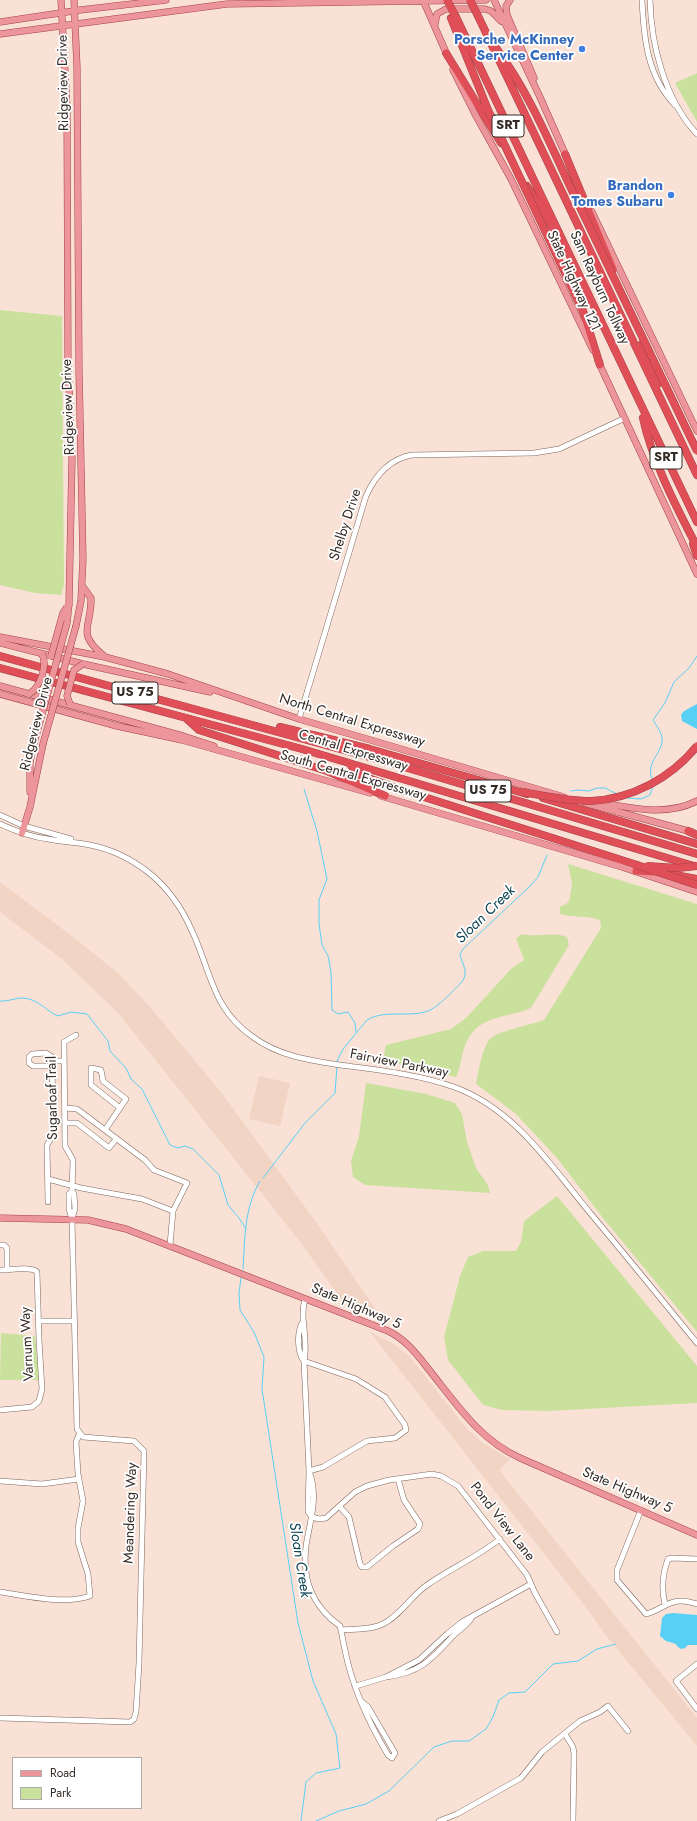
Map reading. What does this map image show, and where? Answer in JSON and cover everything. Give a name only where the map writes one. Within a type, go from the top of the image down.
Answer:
[{"type":"highway","points":[[447,0],[488,110],[583,311],[600,364]]},
{"type":"highway","name":"Sam Rayburn Tollway","points":[[470,0],[697,475]]},
{"type":"highway","name":"Sam Rayburn Tollway","points":[[453,17],[697,522]]},
{"type":"highway","points":[[485,33],[510,66],[520,84],[697,450]]},
{"type":"highway","points":[[446,53],[547,221],[560,236]]},
{"type":"highway","points":[[565,154],[656,379],[663,404]]},
{"type":"highway","points":[[641,406],[646,433],[688,530],[697,556]]},
{"type":"highway","points":[[688,530],[697,547]]},
{"type":"highway","name":"Central Expressway","points":[[0,656],[196,708],[384,761],[697,854]]},
{"type":"highway","name":"Central Expressway","points":[[0,668],[187,718],[350,764],[697,866]]},
{"type":"highway","points":[[196,708],[363,747],[697,844]]},
{"type":"highway","points":[[187,718],[199,730],[327,771],[384,796]]},
{"type":"highway","points":[[522,792],[580,800],[612,798],[639,790],[661,779],[683,761],[697,746]]},
{"type":"highway","points":[[350,764],[357,774],[636,868],[697,885]]},
{"type":"highway","points":[[688,831],[697,834]]},
{"type":"highway","points":[[636,868],[697,866]]},
{"type":"highway","points":[[636,868],[697,879]]},
{"type":"main road","name":"Ridgeview Drive","points":[[30,808],[30,763],[33,747],[46,698],[54,657],[67,623],[69,604],[71,516],[67,107],[61,0]]},
{"type":"main road","name":"Ridgeview Drive","points":[[22,833],[30,808],[39,759],[81,601],[82,587],[77,67],[74,0]]},
{"type":"main road","points":[[0,22],[166,0]]},
{"type":"main road","points":[[0,34],[228,4],[486,0]]},
{"type":"main road","points":[[494,0],[565,154],[697,431]]},
{"type":"main road","points":[[510,0],[506,6],[507,15],[531,67],[539,95]]},
{"type":"main road","name":"State Highway 121","points":[[423,1],[475,114],[512,179],[600,364],[697,574]]},
{"type":"main road","points":[[434,25],[437,14],[444,9],[482,8],[491,11],[505,25]]},
{"type":"main road","points":[[68,308],[79,308]]},
{"type":"main road","points":[[71,516],[82,516]]},
{"type":"main road","points":[[82,587],[91,598],[87,634],[89,641],[91,646],[105,657]]},
{"type":"main road","name":"North Central Expressway","points":[[0,638],[105,657],[168,674],[300,719],[688,831]]},
{"type":"main road","points":[[0,644],[149,679],[231,696]]},
{"type":"main road","points":[[29,694],[35,691],[38,686],[45,661],[42,654]]},
{"type":"main road","points":[[70,704],[67,696],[74,670],[83,664]]},
{"type":"main road","points":[[0,686],[205,742],[226,752]]},
{"type":"main road","name":"South Central Expressway","points":[[0,694],[117,726],[160,735],[226,752],[384,796],[636,868],[697,892]]},
{"type":"main road","points":[[563,796],[648,810],[671,809],[697,801]]},
{"type":"main road","name":"State Highway 5","points":[[0,1218],[72,1219],[96,1221],[116,1226],[170,1245],[384,1329],[402,1340],[416,1353],[471,1423],[496,1445],[520,1458],[697,1535]]},
{"type":"street","points":[[642,0],[645,40],[651,65],[662,90],[697,134]]},
{"type":"street","points":[[650,0],[654,44],[677,107]]},
{"type":"street","name":"Shelby Drive","points":[[300,719],[366,496],[372,483],[380,473],[401,458],[418,454],[548,452],[564,447],[625,418]]},
{"type":"street","name":"Fairview Parkway","points":[[0,815],[24,826],[111,851],[133,861],[155,878],[184,913],[193,932],[216,995],[240,1028],[270,1049],[310,1060],[430,1080],[457,1088],[488,1105],[514,1124],[537,1147],[697,1343]]},
{"type":"street","name":"Fairview Parkway","points":[[0,824],[22,833],[46,839],[89,844]]},
{"type":"street","name":"Sugarloaf Trail","points":[[72,1219],[75,1209],[74,1194],[72,1191],[73,1160],[65,1146],[64,1042],[76,1035]]},
{"type":"street","points":[[48,1202],[47,1145],[53,1135],[52,1064],[64,1061]]},
{"type":"street","points":[[105,1130],[120,1108],[126,1099],[103,1081],[101,1070],[91,1068],[91,1085],[120,1108]]},
{"type":"street","points":[[65,1108],[77,1109],[145,1160],[154,1170],[187,1183],[173,1211],[170,1245]]},
{"type":"street","points":[[65,1123],[77,1123],[110,1148],[116,1139]]},
{"type":"street","points":[[48,1179],[72,1184],[81,1188],[142,1199],[173,1211]]},
{"type":"street","points":[[0,1592],[53,1599],[77,1599],[90,1596],[88,1574],[78,1542],[78,1528],[83,1501],[79,1478],[76,1442],[79,1435],[76,1429],[72,1219]]},
{"type":"street","points":[[0,1245],[4,1245],[7,1248],[7,1270],[0,1270]]},
{"type":"street","name":"Varnum Way","points":[[0,1410],[32,1407],[39,1401],[42,1389],[37,1272],[35,1269],[7,1270]]},
{"type":"street","points":[[305,1299],[302,1310],[302,1323],[305,1327],[306,1352],[304,1361],[309,1471],[313,1482],[314,1511],[306,1547],[306,1566],[311,1593],[319,1608],[327,1617],[340,1626],[344,1650],[361,1701],[371,1726],[388,1755],[392,1758],[395,1753],[368,1707],[361,1701]]},
{"type":"street","points":[[38,1322],[73,1321]]},
{"type":"street","points":[[304,1361],[356,1379],[385,1397],[405,1425],[406,1430],[395,1438],[367,1441],[323,1467],[309,1471]]},
{"type":"street","name":"Meandering Way","points":[[0,1718],[130,1722],[134,1719],[136,1712],[139,1663],[144,1451],[138,1443],[129,1439],[85,1438],[79,1435]]},
{"type":"street","name":"Pond View Lane","points":[[312,1517],[320,1519],[326,1518],[356,1492],[367,1486],[398,1479],[432,1474],[450,1480],[458,1486],[527,1575],[557,1632]]},
{"type":"street","points":[[0,1481],[42,1484],[79,1478]]},
{"type":"street","points":[[340,1507],[349,1517],[360,1564],[362,1567],[368,1567],[393,1546],[418,1529],[420,1524],[404,1500],[398,1479]]},
{"type":"street","points":[[641,1510],[616,1576],[617,1580],[646,1614],[665,1604],[682,1601],[697,1604]]},
{"type":"street","points":[[341,1630],[373,1627],[383,1624],[398,1614],[426,1585],[488,1548],[500,1539]]},
{"type":"street","points":[[665,1604],[662,1592],[662,1578],[668,1559],[697,1559]]},
{"type":"street","points":[[356,1686],[386,1677],[419,1660],[462,1622],[471,1619],[531,1584]]},
{"type":"street","points":[[697,1664],[676,1681],[697,1709]]},
{"type":"street","points":[[439,1821],[457,1814],[521,1778],[542,1752],[580,1721],[600,1712],[608,1706],[628,1731]]},
{"type":"street","points":[[565,1734],[573,1747],[574,1754],[573,1821]]},
{"type":"shaded area","points":[[0,882],[118,973],[150,1007],[221,1092],[316,1222],[387,1326],[347,1307],[298,1239],[118,1013],[62,959],[0,912]]},
{"type":"shaded area","points":[[259,1076],[290,1083],[280,1126],[249,1119]]},
{"type":"shaded area","points":[[369,1331],[395,1345],[410,1357],[467,1429],[483,1443],[510,1459],[499,1470],[697,1718],[697,1746],[608,1638],[582,1602]]},
{"type":"green space","points":[[697,73],[697,122],[675,83]]},
{"type":"green space","points":[[0,310],[62,316],[64,584],[61,595],[35,593],[0,585]]},
{"type":"green space","points":[[568,864],[697,904],[697,1332],[603,1218],[557,1158],[515,1113],[476,1084],[482,1056],[489,1040],[492,1037],[506,1031],[544,1020],[601,928],[600,920],[560,914],[560,907],[569,902],[572,884]]},
{"type":"green space","points":[[522,934],[561,935],[567,937],[569,945],[531,1008],[487,1021],[473,1032],[465,1045],[456,1077],[386,1061],[384,1054],[386,1045],[451,1029],[466,1018],[512,968],[524,960],[516,938]]},
{"type":"green space","points":[[366,1083],[426,1094],[455,1103],[462,1114],[467,1142],[476,1168],[488,1185],[490,1193],[365,1185],[353,1177],[351,1161],[359,1136]]},
{"type":"green space","points":[[557,1196],[697,1366],[697,1403],[548,1411],[502,1410],[483,1405],[448,1360],[444,1337],[460,1276],[468,1257],[483,1251],[516,1251],[521,1242],[524,1221]]},
{"type":"green space","points":[[1,1333],[35,1336],[39,1380],[0,1380]]},
{"type":"water","points":[[697,704],[697,729],[682,721],[681,715],[684,711]]},
{"type":"water","points":[[673,1613],[697,1615],[697,1645],[688,1645],[681,1649],[676,1644],[666,1641],[660,1636],[662,1618],[666,1614]]},
{"type":"waterway","name":"Sloan Creek","points":[[652,779],[651,767],[662,743],[660,731],[653,720],[665,703],[674,682],[689,668],[697,656]]},
{"type":"waterway","name":"Sloan Creek","points":[[626,798],[641,799],[650,795],[653,786]]},
{"type":"waterway","name":"Sloan Creek","points":[[571,791],[589,791],[597,788],[605,788],[617,794]]},
{"type":"waterway","points":[[304,789],[317,831],[327,879],[319,900],[319,924],[322,945],[328,956],[331,972],[332,1010],[338,1014],[348,1012],[355,1023],[356,1032]]},
{"type":"waterway","name":"Sloan Creek","points":[[336,1063],[343,1049],[367,1020],[381,1015],[413,1014],[428,1011],[438,1005],[449,995],[462,982],[465,975],[465,969],[460,954],[463,949],[530,886],[538,877],[547,855]]},
{"type":"waterway","points":[[0,1001],[19,998],[32,1000],[58,1016],[71,1012],[87,1014],[108,1041],[110,1051],[126,1068],[131,1079],[142,1089],[170,1145],[178,1148],[185,1146],[193,1149],[219,1175],[228,1205],[246,1229]]},
{"type":"waterway","name":"Sloan Creek","points":[[263,1178],[305,1123],[335,1093],[337,1066]]},
{"type":"waterway","name":"Sloan Creek","points":[[243,1269],[248,1213],[260,1181]]},
{"type":"waterway","name":"Sloan Creek","points":[[241,1278],[239,1293],[240,1310],[254,1332],[264,1357],[262,1389],[298,1623],[313,1681],[336,1734],[340,1768],[316,1773],[306,1782],[301,1821]]},
{"type":"waterway","points":[[316,1821],[339,1811],[366,1804],[389,1791],[434,1747],[452,1741],[469,1741],[486,1729],[493,1717],[499,1700],[509,1693],[525,1692],[553,1664],[578,1661],[597,1649],[616,1644]]},
{"type":"place","name":"Porsche McKinney Service Center","points":[[582,49]]},
{"type":"place","name":"Brandon Tomes Subaru","points":[[671,195]]}]
